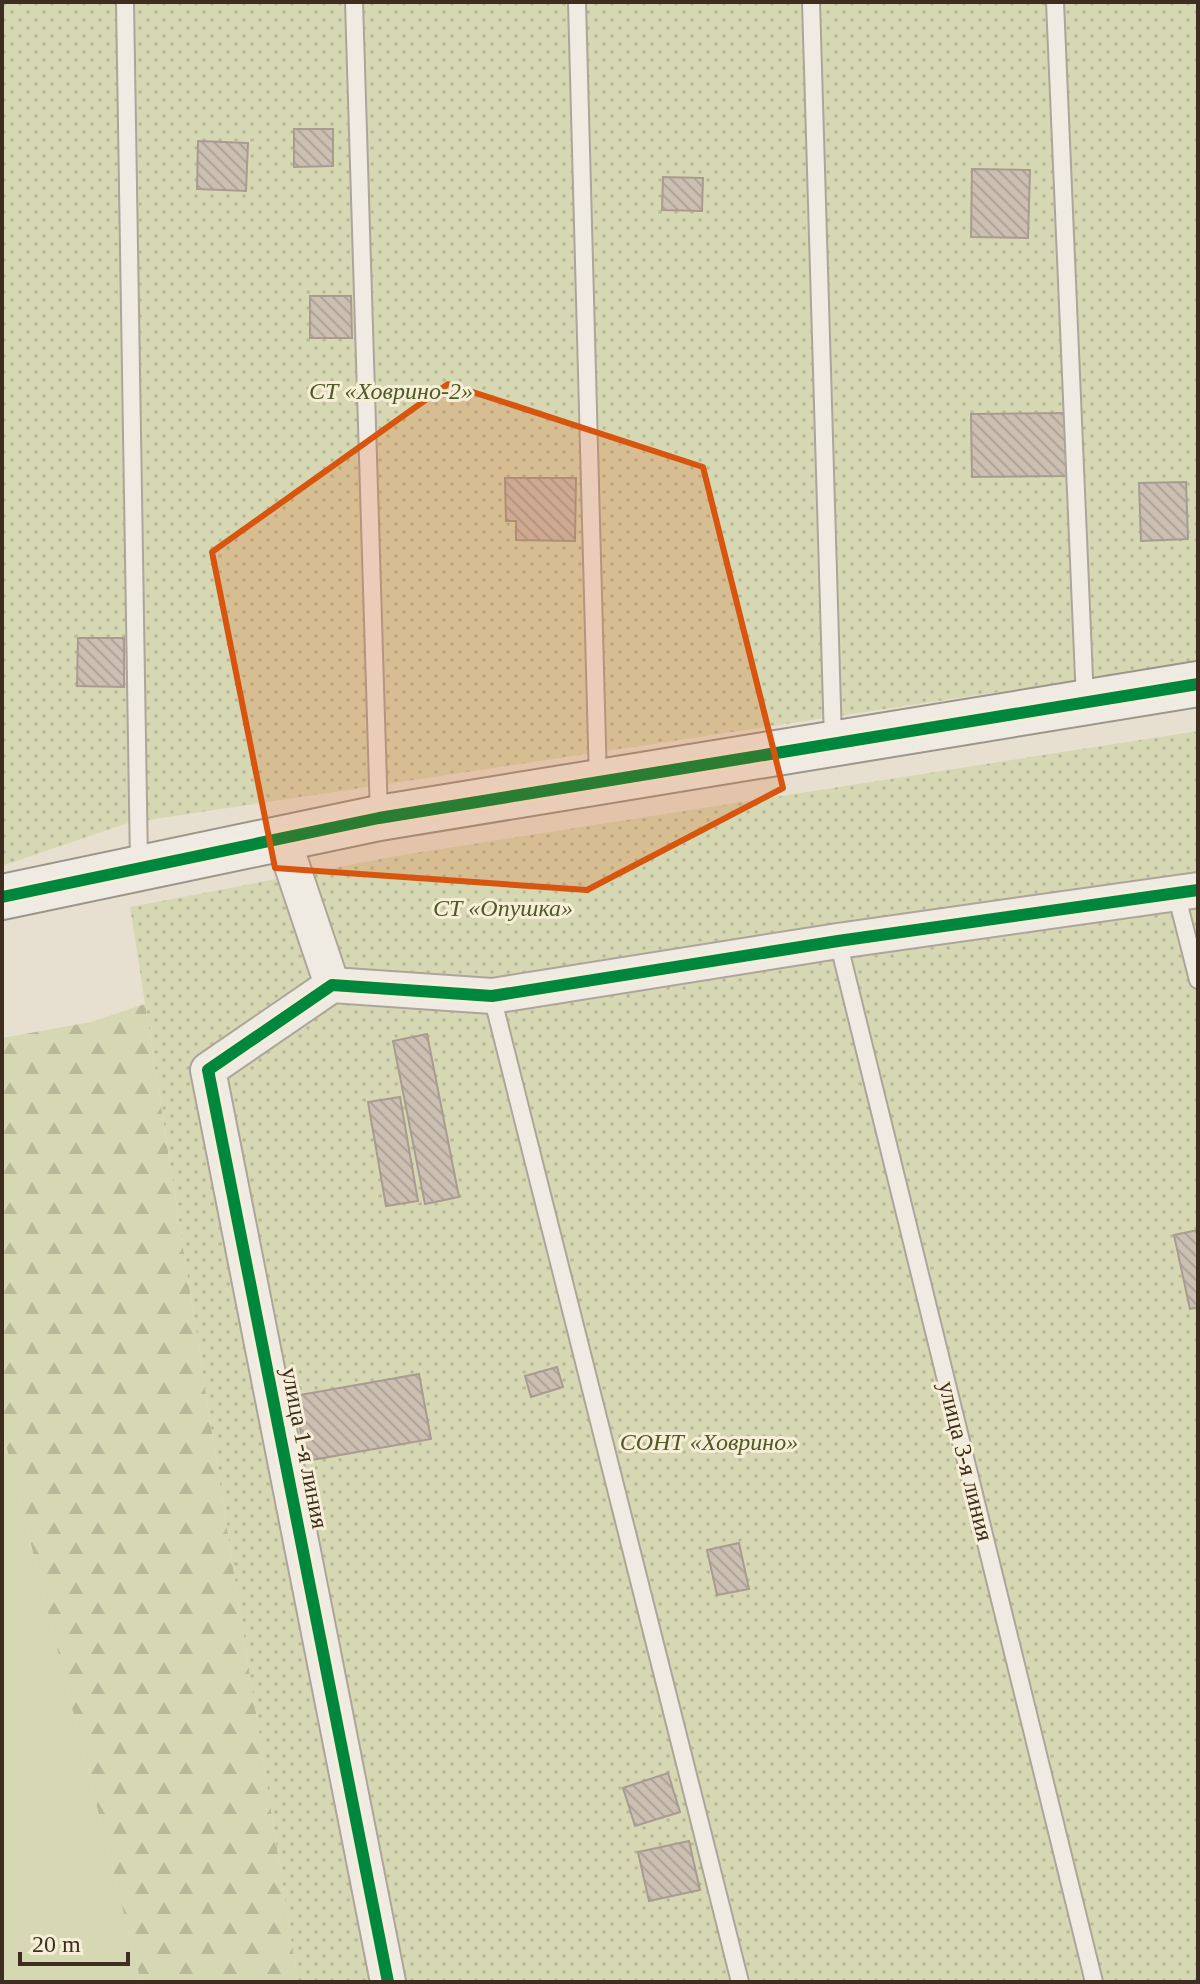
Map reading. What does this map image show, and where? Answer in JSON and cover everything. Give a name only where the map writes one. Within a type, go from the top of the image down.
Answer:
[{"type":"street","points":[[2,897],[379,818],[1198,684]]},
{"type":"street","points":[[283,839],[332,985],[492,996],[838,941],[1187,891]]},
{"type":"street","name":"улица 1-я линия","points":[[332,985],[208,1070],[388,1982]]},
{"type":"lane","points":[[125,2],[139,869]]},
{"type":"lane","points":[[354,2],[379,818]]},
{"type":"lane","points":[[577,2],[598,782]]},
{"type":"lane","points":[[811,2],[833,744]]},
{"type":"lane","points":[[1055,2],[1085,702]]},
{"type":"lane","points":[[1187,891],[1198,980]]},
{"type":"lane","name":"улица 3-я линия","points":[[838,941],[1094,1982]]},
{"type":"lane","points":[[492,996],[740,1982]]},
{"type":"highlighted area","points":[[448,384],[703,467],[783,788],[587,890],[275,868],[212,552]]},
{"type":"green space","name":"СТ «Ховрино-2»","points":[[2,2],[1198,2],[1198,662],[128,823],[2,866]]},
{"type":"green space","name":"СОНТ «Ховрино»","points":[[1198,731],[1198,1982],[298,1982],[130,907],[402,855]]},
{"type":"green space","points":[[145,1004],[298,1982],[141,1982],[2,1429],[2,1038],[91,1022]]},
{"type":"green space","points":[[2,1429],[141,1982],[2,1982]]},
{"type":"building","points":[[294,129],[333,129],[333,166],[294,167]]},
{"type":"building","points":[[198,141],[248,143],[246,191],[197,189]]},
{"type":"building","points":[[972,169],[1030,170],[1028,238],[971,237]]},
{"type":"building","points":[[663,177],[703,178],[702,211],[662,210]]},
{"type":"building","points":[[310,296],[351,296],[352,338],[310,338]]},
{"type":"building","points":[[1066,413],[1067,476],[972,477],[971,414]]},
{"type":"building","points":[[505,478],[576,478],[575,541],[516,540],[516,521],[506,521]]},
{"type":"building","points":[[1186,482],[1188,539],[1141,541],[1139,483]]},
{"type":"building","points":[[78,638],[124,638],[124,687],[77,686]]},
{"type":"building","points":[[427,1034],[459,1197],[425,1204],[393,1041]]},
{"type":"building","points":[[400,1097],[418,1201],[386,1206],[368,1102]]},
{"type":"building","points":[[1198,1230],[1198,1307],[1190,1309],[1174,1235]]},
{"type":"building","points":[[557,1367],[563,1387],[531,1397],[525,1376]]},
{"type":"building","points":[[419,1374],[431,1439],[306,1461],[294,1396]]},
{"type":"building","points":[[739,1543],[749,1589],[717,1595],[707,1550]]},
{"type":"building","points":[[668,1773],[680,1812],[635,1826],[623,1788]]},
{"type":"building","points":[[689,1841],[700,1890],[649,1901],[638,1852]]},
{"type":"cycle path","points":[[2,897],[379,818],[1198,684]]},
{"type":"cycle path","points":[[388,1982],[208,1070],[332,985],[492,996],[838,941],[1198,890]]},
{"type":"park label","name":"СТ «Опушка»","points":[[503,908]]}]
